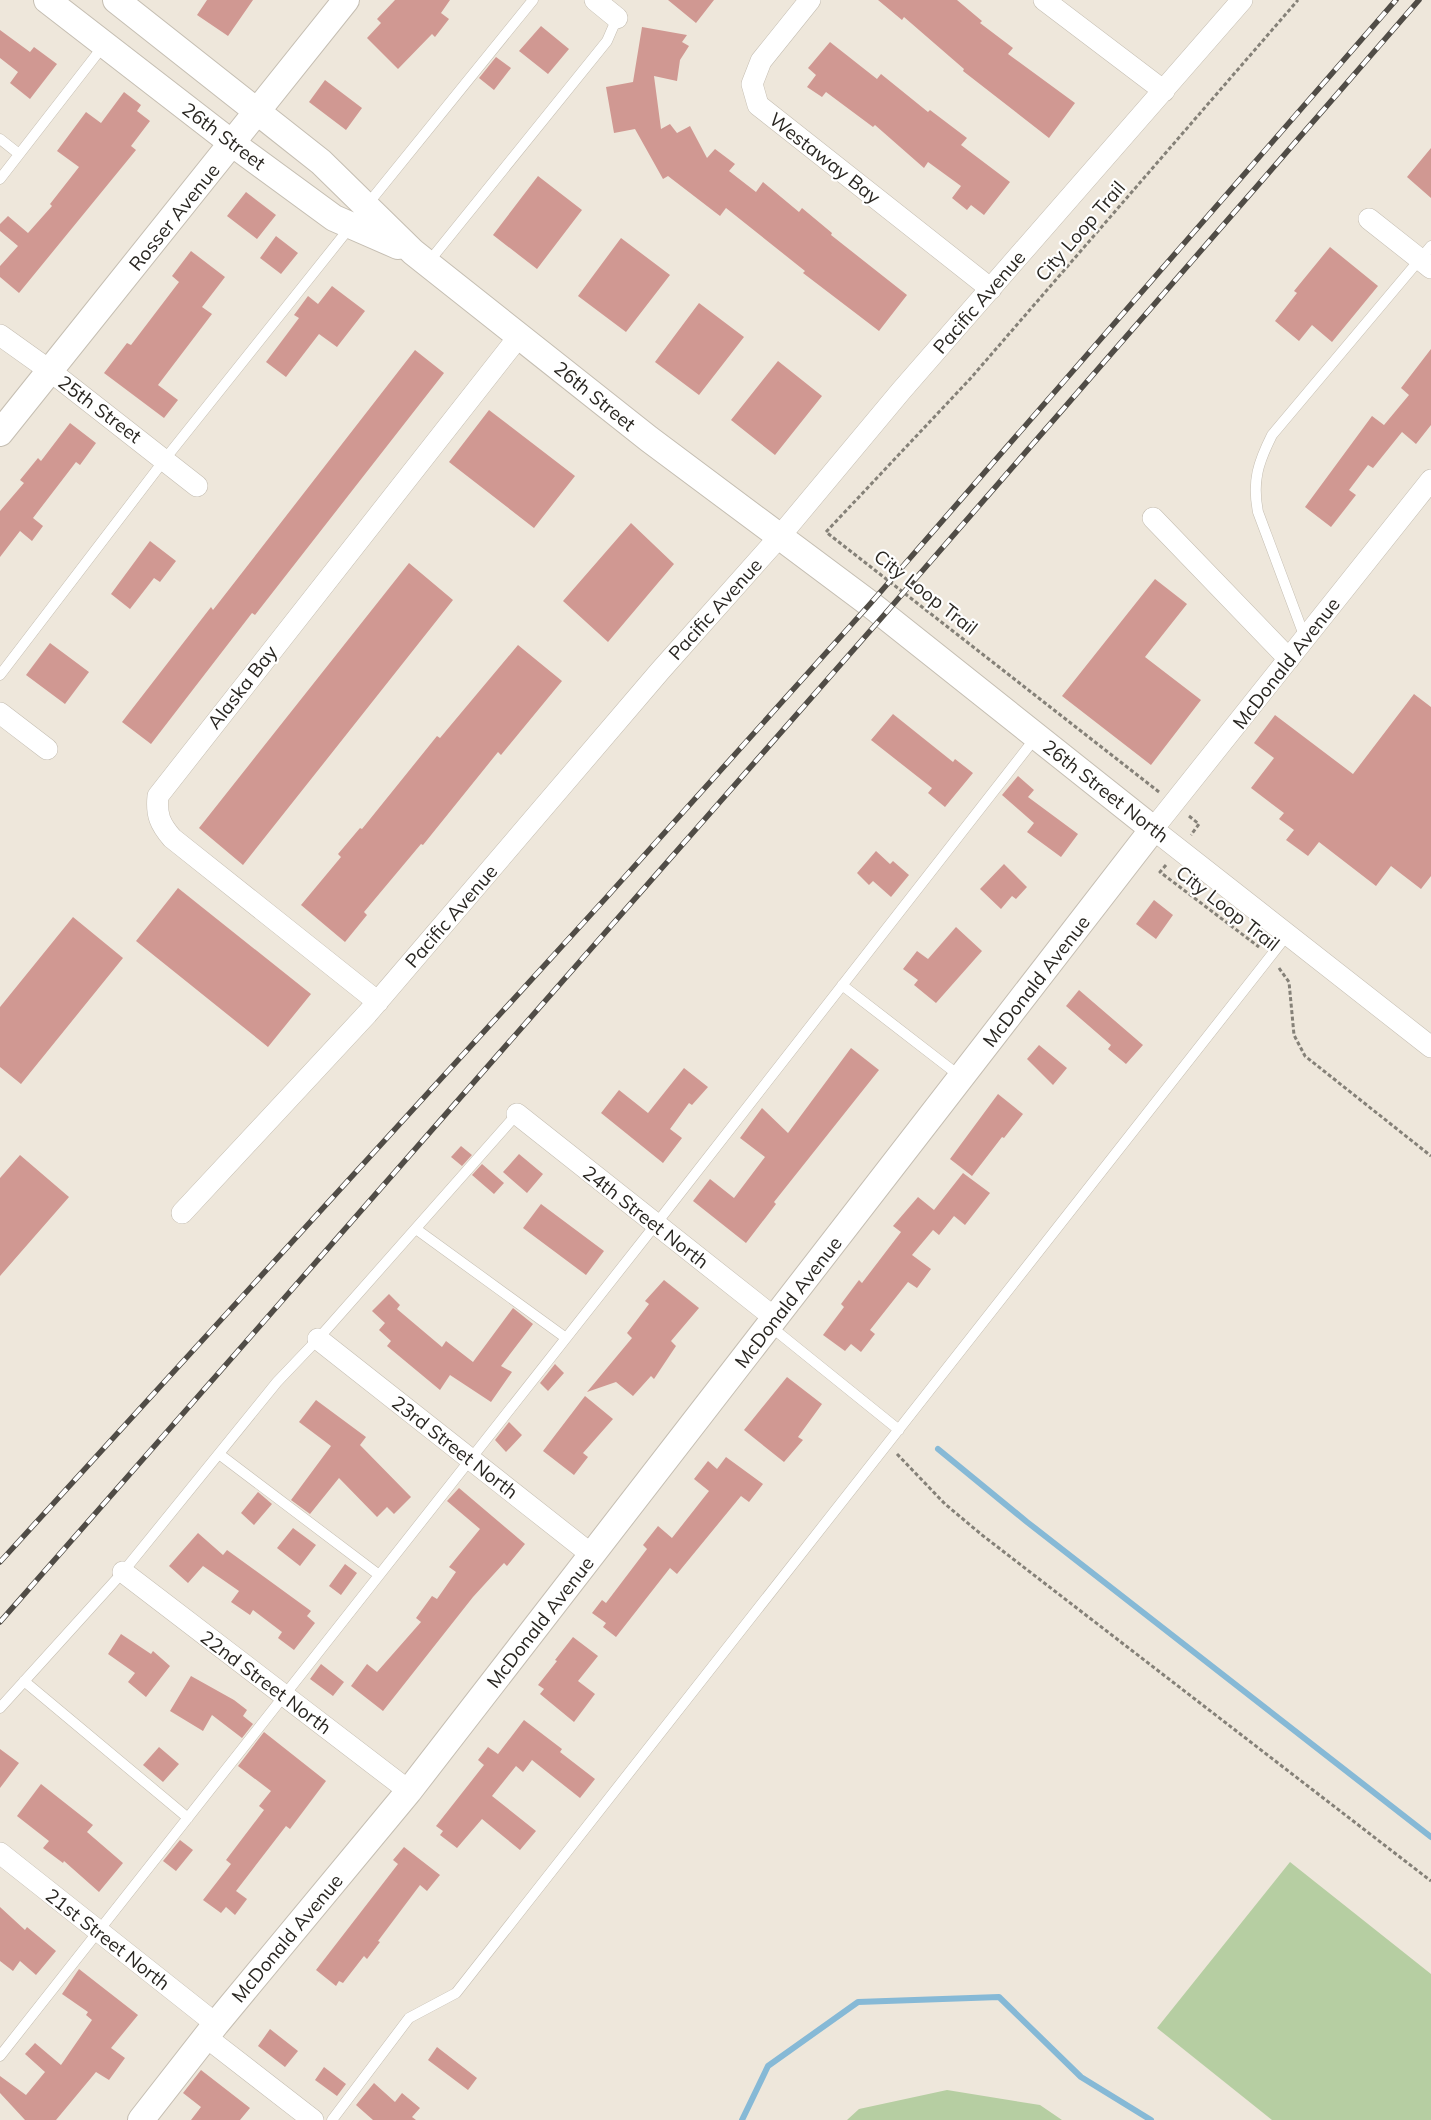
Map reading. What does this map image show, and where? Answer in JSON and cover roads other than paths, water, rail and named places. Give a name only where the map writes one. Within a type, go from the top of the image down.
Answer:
[{"type":"street","name":"26th Street","points":[[48,0],[233,144],[334,218],[359,216]]},
{"type":"street","name":"Rosser Avenue","points":[[0,433],[233,144],[346,0]]},
{"type":"street","points":[[596,0],[617,18]]},
{"type":"street","name":"Westaway Bay","points":[[810,0],[761,60],[752,84],[758,105],[991,289]]},
{"type":"street","points":[[1044,0],[1164,91]]},
{"type":"street","name":"Pacific Avenue","points":[[182,1213],[378,1002],[660,671],[780,536],[901,391],[1242,0]]},
{"type":"street","name":"26th Street","points":[[128,6],[321,162],[359,216],[420,258],[520,335],[649,439],[780,536]]},
{"type":"street","points":[[1370,219],[1428,258]]},
{"type":"street","name":"25th Street","points":[[0,335],[49,370],[165,459],[197,486]]},
{"type":"street","name":"Alaska Bay","points":[[378,1002],[172,838],[161,826],[156,812],[158,796],[520,335]]},
{"type":"street","name":"McDonald Avenue","points":[[141,2120],[211,2030],[409,1791],[1154,829],[1431,480]]},
{"type":"street","points":[[1153,518],[1289,659]]},
{"type":"street","name":"26th Street North","points":[[780,536],[870,604],[1431,1047]]},
{"type":"street","points":[[0,712],[47,749]]},
{"type":"street","name":"24th Street North","points":[[517,1114],[656,1224],[773,1322]]},
{"type":"street","name":"23rd Street North","points":[[318,1339],[592,1555]]},
{"type":"street","name":"22nd Street North","points":[[123,1572],[409,1791]]},
{"type":"street","name":"21st Street North","points":[[0,1853],[97,1932],[313,2120]]},
{"type":"lane","points":[[0,674],[165,459],[532,0]]},
{"type":"lane","points":[[420,258],[607,41],[617,18]]},
{"type":"lane","points":[[0,179],[104,44]]},
{"type":"lane","points":[[0,140],[19,154]]},
{"type":"lane","points":[[1306,639],[1258,512],[1254,490],[1260,460],[1272,435],[1428,258]]},
{"type":"lane","points":[[2,2051],[656,1224],[1036,736]]},
{"type":"lane","points":[[332,2120],[409,2018],[456,1993],[1288,934]]},
{"type":"lane","points":[[842,985],[961,1078]]},
{"type":"lane","points":[[0,1708],[123,1572],[277,1382],[318,1339],[517,1114]]},
{"type":"lane","points":[[416,1228],[566,1338]]},
{"type":"lane","points":[[773,1322],[899,1430]]},
{"type":"lane","points":[[218,1454],[379,1575]]},
{"type":"lane","points":[[24,1681],[188,1818]]},
{"type":"waterway","points":[[938,1449],[1027,1522],[1431,1837]]},
{"type":"waterway","points":[[742,2120],[768,2066],[858,2002],[999,1997],[1081,2077],[1151,2120]]},
{"type":"railway","points":[[0,1562],[605,899],[870,604],[1396,0]]},
{"type":"railway","points":[[0,1622],[884,615],[1419,0]]}]
